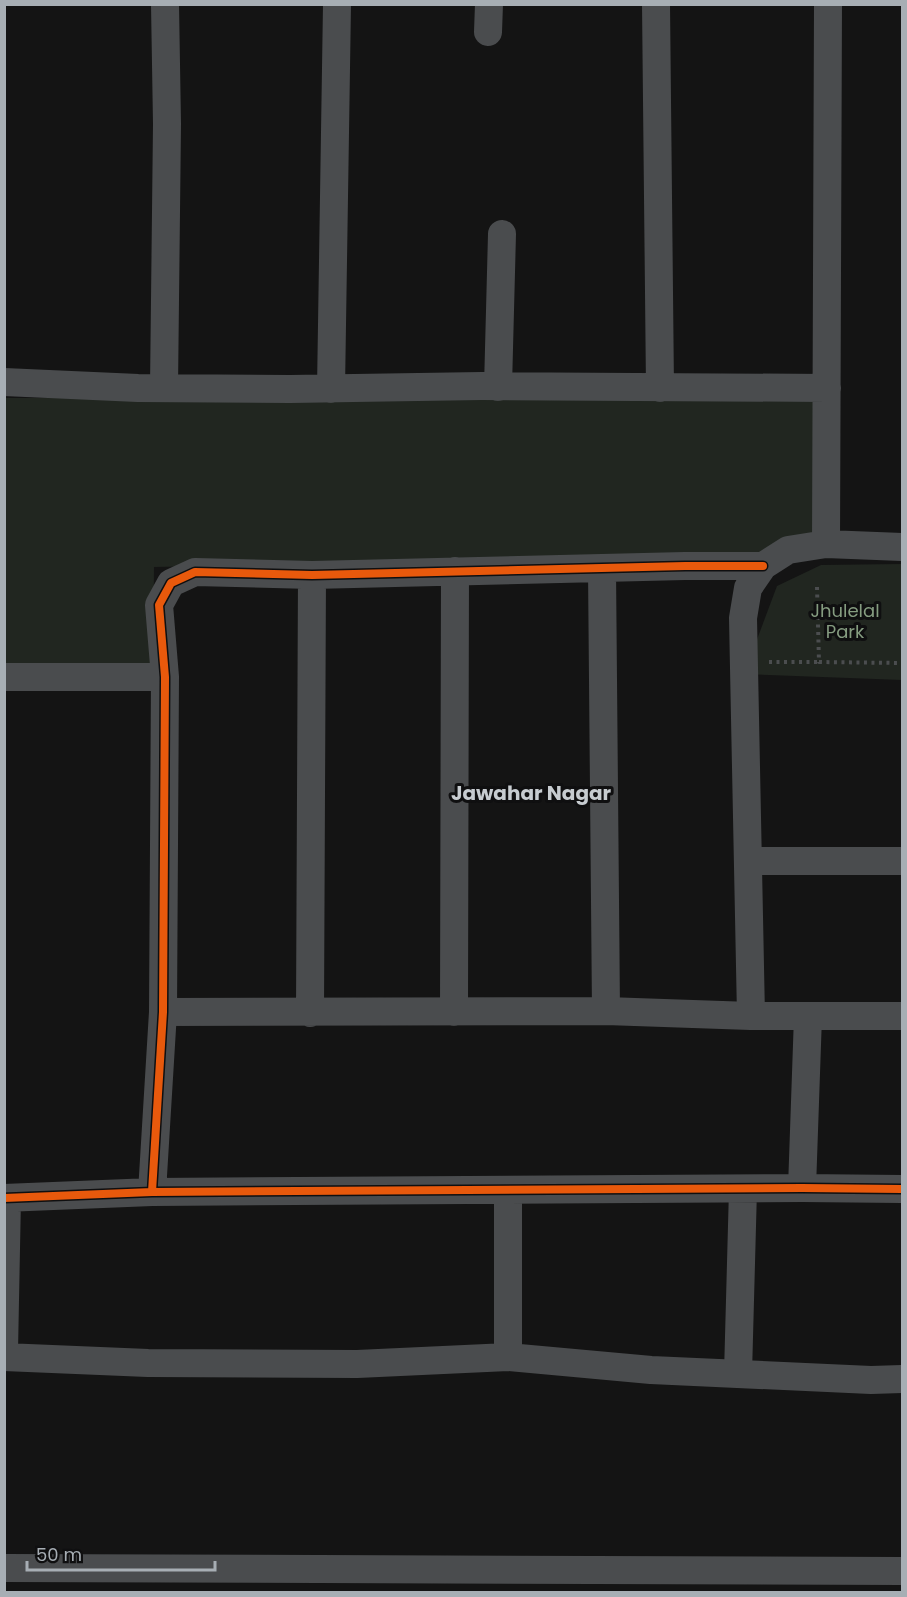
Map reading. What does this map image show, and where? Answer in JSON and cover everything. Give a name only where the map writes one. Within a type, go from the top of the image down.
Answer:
[{"type":"street","points":[[164,388],[168,124],[165,4]]},
{"type":"street","points":[[331,388],[337,4]]},
{"type":"street","points":[[656,4],[660,388]]},
{"type":"street","points":[[826,544],[828,4]]},
{"type":"street","points":[[498,387],[502,234]]},
{"type":"street","points":[[4,382],[164,388],[827,388]]},
{"type":"street","points":[[751,1016],[743,618],[748,588],[763,566],[788,550],[826,544],[903,547]]},
{"type":"street","points":[[152,1192],[163,1012],[165,677],[159,605],[171,583],[195,572],[312,575],[763,566]]},
{"type":"street","points":[[602,569],[606,1011]]},
{"type":"street","points":[[454,1012],[455,571]]},
{"type":"street","points":[[310,1013],[312,575]]},
{"type":"street","points":[[4,677],[165,677]]},
{"type":"street","points":[[748,861],[903,861]]},
{"type":"street","points":[[163,1012],[606,1011],[751,1016],[903,1016]]},
{"type":"street","points":[[802,1188],[808,1016]]},
{"type":"street","points":[[4,1351],[6,1198],[152,1192],[903,1189]]},
{"type":"street","points":[[508,1190],[508,1357]]},
{"type":"street","points":[[738,1374],[743,1190]]},
{"type":"street","points":[[4,1357],[148,1363],[334,1364],[508,1357],[651,1370],[871,1380],[903,1379]]},
{"type":"street","points":[[4,1568],[254,1581],[903,1571]]},
{"type":"path","points":[[818,587],[819,662]]},
{"type":"path","points":[[744,661],[903,663]]},
{"type":"green space","points":[[819,396],[815,534],[761,555],[154,567],[153,667],[5,665],[5,398]]},
{"type":"green space","name":"Jhulelal Park","points":[[902,564],[902,680],[744,674],[777,586],[821,565]]},
{"type":"cycle path","points":[[152,1192],[163,1012],[165,677],[159,605],[171,583],[195,572],[312,575],[763,566]]},
{"type":"cycle path","points":[[4,1198],[152,1192],[902,1189]]},
{"type":"district","name":"Jawahar Nagar","points":[[531,793]]}]
